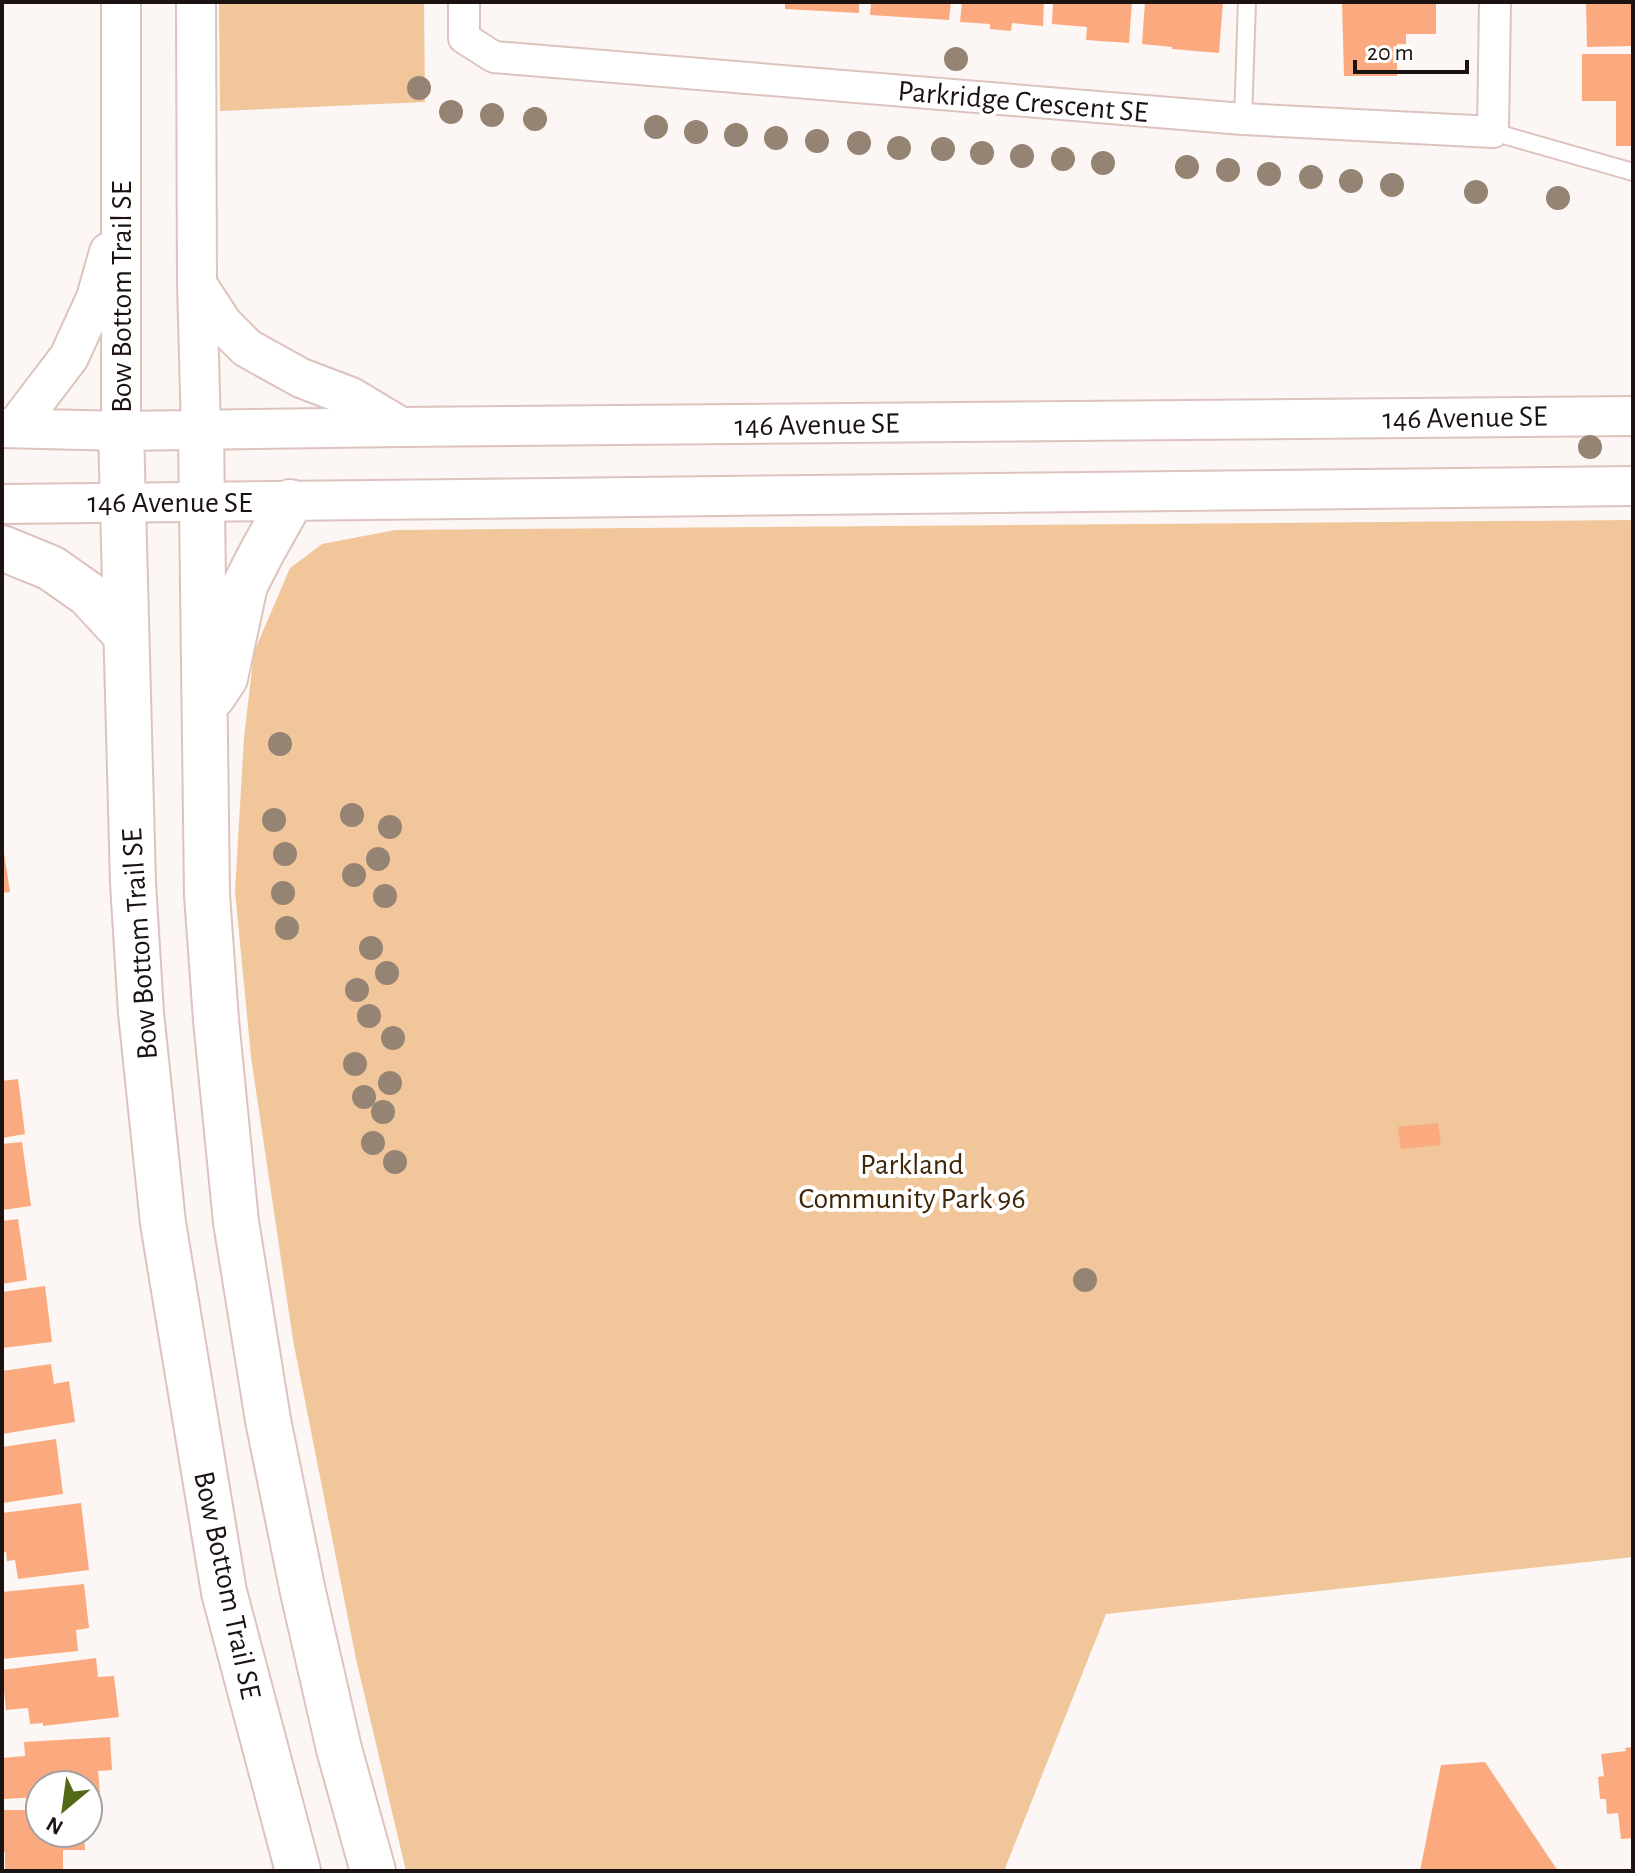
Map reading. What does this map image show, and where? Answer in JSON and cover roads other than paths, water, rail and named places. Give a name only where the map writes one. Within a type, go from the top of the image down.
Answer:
[{"type":"main road","points":[[201,430],[207,895],[236,1222],[268,1420],[303,1592],[339,1749],[373,1871]]},
{"type":"main road","name":"Bow Bottom Trail SE","points":[[121,431],[133,883],[141,1013],[163,1223],[224,1592],[298,1871]]},
{"type":"main road","points":[[204,712],[225,678],[245,585],[290,502]]},
{"type":"main road","points":[[2,548],[51,568],[88,594],[126,635]]},
{"type":"street","name":"Bow Bottom Trail SE","points":[[121,2],[121,431]]},
{"type":"street","points":[[196,2],[201,430]]},
{"type":"street","name":"Parkridge Crescent SE","points":[[464,2],[464,38],[494,57],[1243,119],[1493,132]]},
{"type":"street","points":[[1493,132],[1495,2]]},
{"type":"street","points":[[8,428],[69,357],[96,298],[122,211]]},
{"type":"street","points":[[197,284],[223,324],[247,348],[301,378],[351,397],[401,427]]},
{"type":"street","name":"146 Avenue SE","points":[[8,428],[121,431],[1633,416]]},
{"type":"street","name":"146 Avenue SE","points":[[2,504],[1633,486]]},
{"type":"lane","points":[[1243,119],[1247,2]]},
{"type":"lane","points":[[1493,132],[1633,172]]},
{"type":"park label","name":"Parkland Community Park 96","points":[[912,1181]]}]
